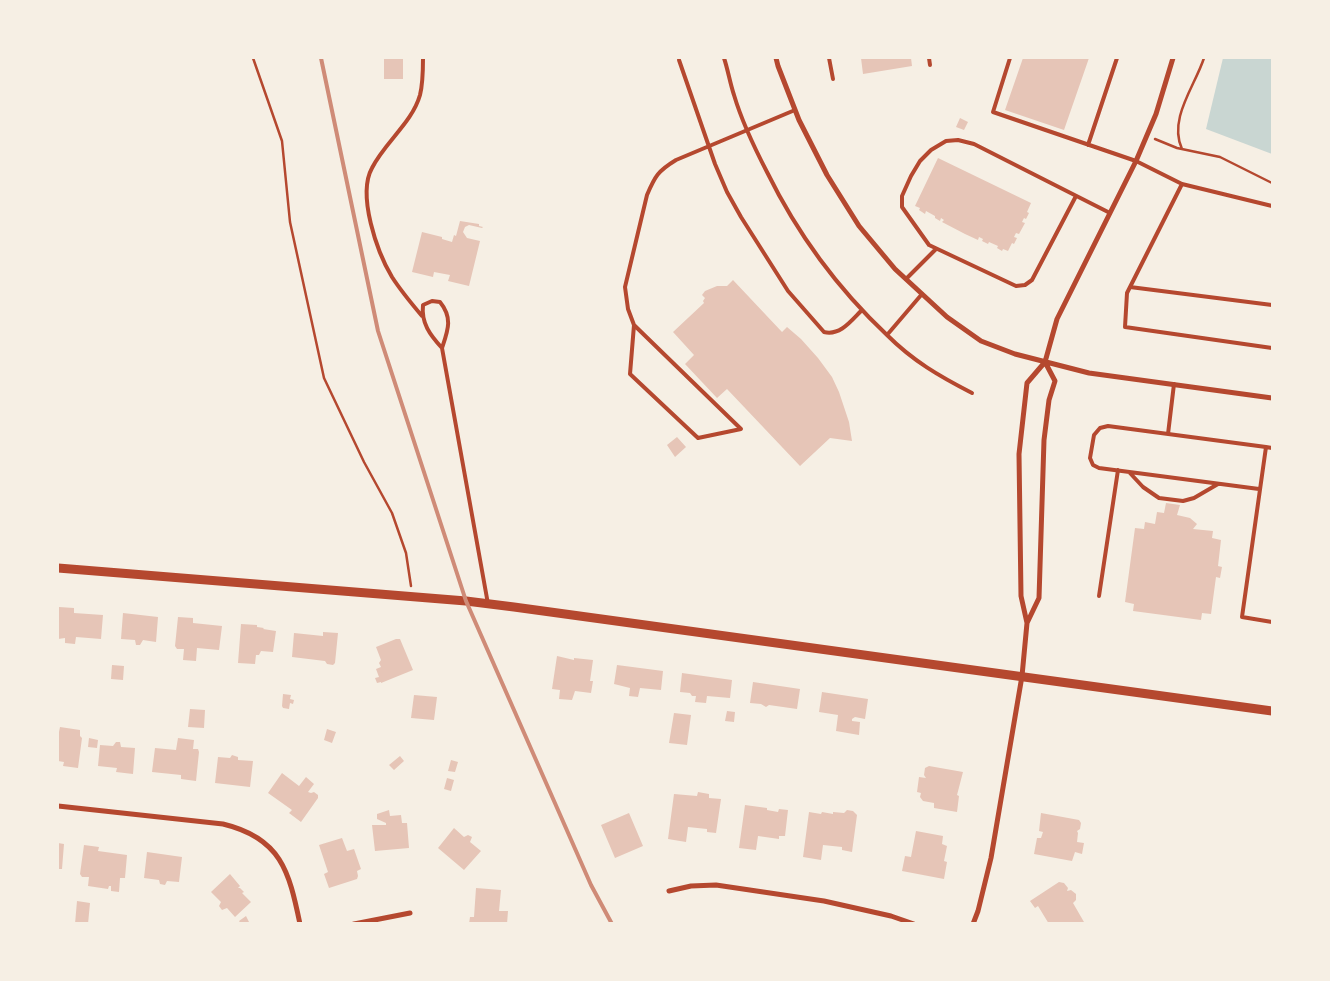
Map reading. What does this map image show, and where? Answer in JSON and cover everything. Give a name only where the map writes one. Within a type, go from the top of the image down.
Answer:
[{"type":"street","points":[[776,58],[795,110],[827,175],[859,226],[896,269],[922,294],[947,317],[982,341],[1016,354],[1089,373],[1272,398]]},
{"type":"street","points":[[973,924],[991,858],[1022,676],[1027,623],[1020,596],[1019,454],[1027,383],[1045,362],[1057,319],[1136,161],[1156,114],[1173,58]]},
{"type":"street","points":[[1027,623],[1039,598],[1044,440],[1049,400],[1055,380],[1045,362]]},
{"type":"street","points":[[58,568],[488,604],[1272,710]]},
{"type":"street","points":[[58,806],[223,824],[240,829],[258,838],[272,850],[283,865],[290,880],[300,924]]},
{"type":"street","points":[[669,891],[691,886],[716,885],[824,901],[891,916],[914,924]]},
{"type":"street","points":[[354,924],[410,913]]},
{"type":"lane","points":[[423,58],[420,95],[412,112],[371,169],[366,188],[373,232],[391,276],[422,316],[431,336],[442,348]]},
{"type":"lane","points":[[724,58],[734,95],[747,130],[798,229],[824,267],[862,311],[904,353],[932,372],[972,393]]},
{"type":"lane","points":[[829,58],[833,79]]},
{"type":"lane","points":[[929,58],[930,65]]},
{"type":"lane","points":[[1010,58],[993,112],[1136,161],[1182,184],[1272,206]]},
{"type":"lane","points":[[1088,145],[1117,58]]},
{"type":"lane","points":[[679,60],[708,146],[727,192],[788,291],[824,332],[830,334],[839,332],[862,311]]},
{"type":"lane","points":[[634,325],[630,374],[698,438],[741,430],[634,325],[628,309],[626,287],[647,195],[661,169],[676,160],[795,110]]},
{"type":"lane","points":[[1076,196],[1032,280],[1025,285],[1016,286],[929,245],[902,207],[902,196],[920,161],[931,150],[946,142],[958,140],[974,144],[1110,213]]},
{"type":"lane","points":[[1182,184],[1127,293],[1124,327],[1272,348]]},
{"type":"lane","points":[[906,279],[936,248]]},
{"type":"lane","points":[[1130,286],[1272,305]]},
{"type":"lane","points":[[886,335],[922,294]]},
{"type":"lane","points":[[422,316],[424,305],[432,301],[440,302],[447,311],[448,327],[442,348],[488,604]]},
{"type":"lane","points":[[1168,434],[1174,384]]},
{"type":"lane","points":[[1259,489],[1099,468],[1093,465],[1090,458],[1094,436],[1100,428],[1108,426],[1272,448]]},
{"type":"lane","points":[[1266,447],[1242,617],[1272,622]]},
{"type":"lane","points":[[1098,596],[1118,470]]},
{"type":"lane","points":[[1129,472],[1143,487],[1158,498],[1183,501],[1194,498],[1219,484]]},
{"type":"path","points":[[252,58],[282,141],[290,222],[324,378],[364,462],[392,513],[406,553],[413,597]]},
{"type":"path","points":[[1182,149],[1177,136],[1179,121],[1204,58]]},
{"type":"path","points":[[1147,136],[1182,149],[1220,157],[1272,183]]},
{"type":"shaded area","points":[[1223,58],[1272,58],[1272,154],[1206,129]]},
{"type":"building","points":[[384,58],[403,58],[403,79],[384,79]]},
{"type":"building","points":[[861,58],[911,58],[912,66],[863,74]]},
{"type":"building","points":[[1023,58],[1089,58],[1064,130],[1005,110]]},
{"type":"building","points":[[960,118],[968,122],[964,130],[956,127]]},
{"type":"building","points":[[938,158],[1031,203],[1027,212],[1029,213],[1022,222],[1025,223],[1019,234],[1016,233],[1014,237],[1017,238],[1008,251],[1003,249],[1002,251],[997,248],[998,246],[989,242],[988,244],[979,237],[978,240],[965,234],[942,222],[944,220],[941,218],[940,221],[926,211],[925,214],[919,210],[920,208],[915,206]]},
{"type":"building","points":[[460,221],[479,224],[479,226],[483,227],[469,225],[465,227],[463,232],[467,238],[480,241],[469,286],[448,281],[450,275],[434,272],[433,277],[412,272],[422,232],[442,237],[442,239],[452,242],[454,235],[456,236]]},
{"type":"building","points":[[733,280],[782,332],[787,327],[818,358],[832,377],[839,392],[849,422],[852,441],[830,438],[800,466],[727,389],[717,398],[685,364],[694,355],[673,332],[704,303],[705,298],[702,295],[705,291],[717,286],[727,286]]},
{"type":"building","points":[[677,437],[686,447],[675,457],[667,445]]},
{"type":"building","points":[[1166,503],[1180,505],[1177,515],[1190,518],[1197,524],[1193,529],[1213,531],[1212,538],[1221,540],[1218,566],[1222,567],[1220,578],[1216,577],[1211,614],[1202,613],[1201,620],[1133,611],[1134,604],[1125,602],[1135,528],[1144,529],[1145,522],[1155,524],[1157,512],[1164,513]]},
{"type":"building","points":[[59,607],[74,608],[74,613],[103,615],[101,639],[76,637],[75,644],[65,643],[65,638],[58,639]]},
{"type":"building","points":[[123,613],[158,617],[156,642],[143,640],[140,645],[136,645],[135,640],[121,639]]},
{"type":"building","points":[[178,617],[193,618],[193,623],[222,626],[219,650],[197,648],[196,661],[183,660],[184,649],[177,649],[175,646]]},
{"type":"building","points":[[241,624],[257,625],[257,627],[263,629],[276,631],[273,652],[261,651],[259,655],[256,655],[255,664],[238,663]]},
{"type":"building","points":[[323,632],[338,633],[335,663],[333,665],[327,664],[325,661],[292,657],[294,633],[323,636]]},
{"type":"building","points":[[400,639],[413,670],[377,683],[375,678],[379,677],[376,669],[381,667],[379,663],[381,660],[376,647]]},
{"type":"building","points":[[557,656],[574,660],[574,658],[593,660],[590,681],[593,681],[591,693],[575,691],[572,700],[559,699],[560,690],[552,689]]},
{"type":"building","points":[[112,665],[124,666],[123,680],[111,679]]},
{"type":"building","points":[[617,665],[663,671],[661,690],[640,688],[638,697],[629,696],[630,688],[614,684]]},
{"type":"building","points":[[682,673],[732,680],[730,698],[707,696],[706,703],[695,702],[696,696],[680,692]]},
{"type":"building","points":[[753,682],[800,689],[797,709],[769,705],[766,707],[761,704],[750,703]]},
{"type":"building","points":[[822,692],[868,699],[865,719],[855,717],[852,719],[852,721],[860,722],[859,735],[836,731],[838,715],[819,712]]},
{"type":"building","points":[[283,694],[291,695],[290,699],[294,700],[293,704],[290,703],[289,709],[282,706]]},
{"type":"building","points":[[414,695],[437,697],[434,720],[411,718]]},
{"type":"building","points":[[190,709],[205,710],[204,728],[188,727]]},
{"type":"building","points":[[727,711],[735,712],[734,722],[725,721]]},
{"type":"building","points":[[674,713],[691,715],[687,745],[669,743]]},
{"type":"building","points":[[60,727],[80,730],[82,738],[78,768],[63,766],[64,762],[58,761]]},
{"type":"building","points":[[327,729],[336,732],[332,743],[324,740]]},
{"type":"building","points":[[89,738],[98,740],[97,748],[88,747]]},
{"type":"building","points":[[178,738],[194,740],[193,749],[198,749],[196,781],[181,779],[181,775],[152,772],[155,748],[176,750]]},
{"type":"building","points":[[116,742],[120,742],[121,747],[135,748],[133,774],[116,772],[117,768],[98,766],[100,745],[113,746]]},
{"type":"building","points":[[232,755],[238,757],[238,760],[253,761],[250,787],[215,783],[218,757],[230,758]]},
{"type":"building","points":[[400,756],[404,761],[394,770],[389,765]]},
{"type":"building","points":[[451,760],[458,762],[455,772],[448,771]]},
{"type":"building","points":[[929,766],[963,772],[957,795],[959,796],[957,812],[934,808],[934,803],[923,801],[920,797],[921,793],[917,792],[919,777],[926,778],[924,775],[925,768]]},
{"type":"building","points":[[282,773],[299,786],[306,777],[314,784],[308,792],[314,792],[318,795],[318,798],[301,822],[289,813],[292,810],[268,793]]},
{"type":"building","points":[[447,778],[454,780],[451,791],[444,789]]},
{"type":"building","points":[[698,792],[709,794],[709,798],[721,799],[716,833],[707,832],[707,829],[688,827],[686,842],[668,839],[674,794],[697,796]]},
{"type":"building","points":[[745,805],[767,808],[767,810],[778,812],[779,809],[788,810],[785,836],[779,836],[779,839],[758,836],[756,850],[739,848]]},
{"type":"building","points":[[389,810],[390,816],[401,815],[402,823],[407,823],[409,848],[375,851],[372,825],[386,825],[386,823],[377,819],[377,814]]},
{"type":"building","points":[[847,810],[853,811],[857,815],[852,852],[842,850],[842,847],[823,845],[821,860],[803,857],[809,812],[833,814],[833,812],[844,813]]},
{"type":"building","points":[[629,813],[643,846],[615,858],[601,825]]},
{"type":"building","points":[[1041,813],[1079,820],[1081,823],[1080,829],[1077,831],[1077,842],[1084,843],[1082,854],[1075,852],[1072,861],[1034,854],[1037,838],[1041,838],[1043,832],[1039,831]]},
{"type":"building","points":[[454,828],[464,837],[468,835],[472,837],[470,842],[481,851],[464,870],[438,848]]},
{"type":"building","points":[[916,831],[943,836],[942,844],[947,846],[944,861],[947,862],[944,879],[902,871],[905,856],[911,857]]},
{"type":"building","points":[[342,838],[347,851],[354,849],[361,869],[357,871],[357,879],[329,888],[324,874],[328,872],[319,845]]},
{"type":"building","points":[[58,843],[64,844],[62,869],[58,869]]},
{"type":"building","points":[[84,845],[99,847],[98,851],[127,855],[125,878],[120,878],[119,892],[111,891],[111,886],[108,889],[88,886],[89,877],[82,877],[80,874]]},
{"type":"building","points":[[147,852],[182,857],[179,882],[167,881],[165,885],[160,884],[159,880],[144,878]]},
{"type":"building","points":[[230,874],[240,886],[238,888],[244,892],[242,893],[251,902],[235,917],[227,908],[222,910],[219,906],[221,902],[211,892]]},
{"type":"building","points":[[1059,882],[1064,883],[1068,888],[1067,891],[1071,890],[1076,894],[1076,900],[1073,903],[1084,922],[1081,924],[1049,924],[1038,906],[1035,908],[1030,901]]},
{"type":"building","points":[[476,888],[501,890],[499,911],[508,911],[507,924],[469,924],[470,917],[474,917]]},
{"type":"building","points":[[77,901],[90,903],[88,924],[75,924]]},
{"type":"building","points":[[246,916],[250,924],[241,924],[239,921]]},
{"type":"railway","points":[[321,58],[378,331],[466,601],[591,885],[612,924]]}]
